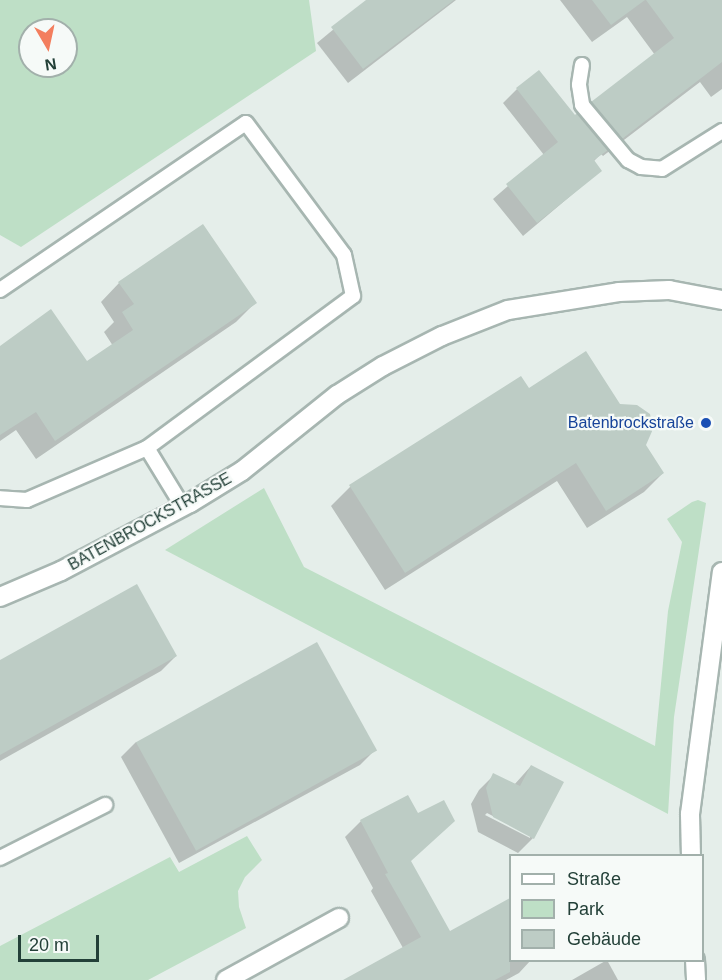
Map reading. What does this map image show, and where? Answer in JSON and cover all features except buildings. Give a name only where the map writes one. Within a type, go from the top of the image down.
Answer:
[{"type":"street","name":"BATENBROCKSTRASSE","points":[[0,597],[61,571],[183,507],[242,471],[337,395],[383,366],[442,336],[497,314],[540,304],[619,292],[669,290],[722,300]]},
{"type":"street","points":[[691,854],[690,814],[722,572]]},
{"type":"street","points":[[226,980],[339,918]]},
{"type":"street","points":[[695,962],[696,980]]},
{"type":"lane","points":[[582,65],[579,85],[582,105],[628,160],[641,167],[662,169],[722,131]]},
{"type":"lane","points":[[0,290],[246,123],[344,255],[353,296],[147,448],[27,500],[0,498]]},
{"type":"lane","points":[[147,448],[183,507]]},
{"type":"lane","points":[[0,858],[105,805]]},
{"type":"green space","points":[[0,0],[309,0],[316,51],[21,247],[0,235]]},
{"type":"green space","points":[[264,488],[304,567],[655,746],[668,611],[682,542],[667,519],[692,502],[698,500],[706,503],[674,717],[668,814],[165,550]]},
{"type":"green space","points":[[247,836],[262,860],[245,877],[238,891],[239,907],[246,928],[148,980],[0,980],[0,946],[170,857],[179,872]]},
{"type":"place","name":"Batenbrockstraße","points":[[706,423]]}]
